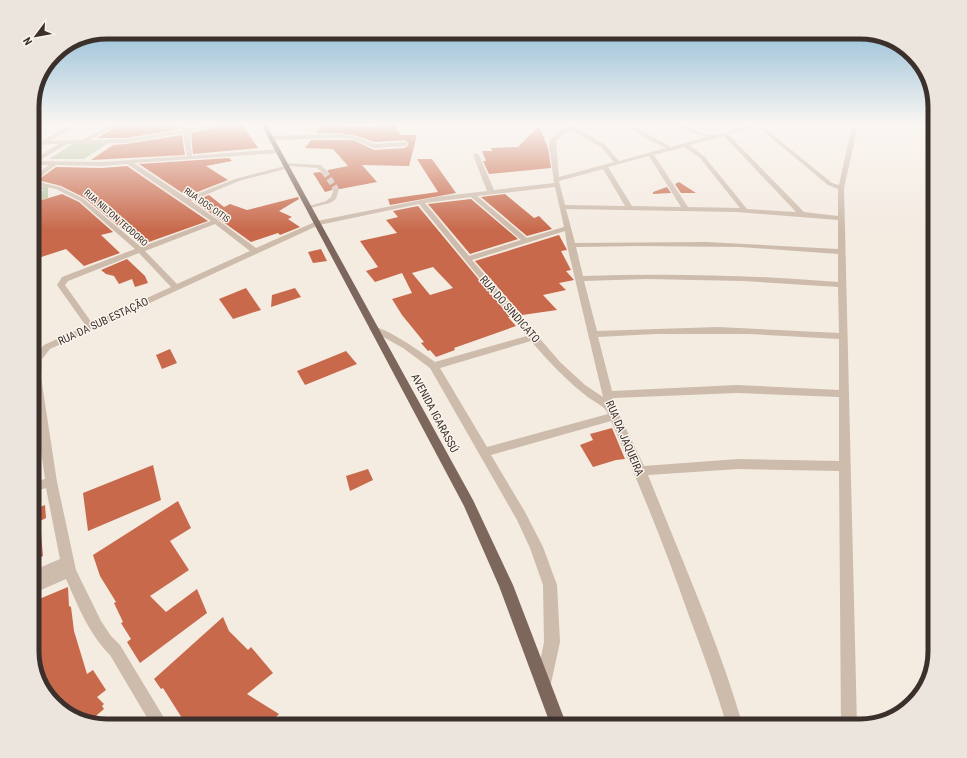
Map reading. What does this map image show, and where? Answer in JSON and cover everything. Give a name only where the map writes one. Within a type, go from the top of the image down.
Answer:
[{"type":"main road","name":"AVENIDA IGARASSÚ","points":[[282,159],[469,504],[506,585],[544,682],[557,719]]},
{"type":"street","points":[[39,163],[128,162],[169,159]]},
{"type":"street","points":[[478,159],[491,192]]},
{"type":"street","name":"RUA DA JAQUEIRA","points":[[554,159],[556,183],[612,411],[640,471],[687,590],[727,698],[733,719]]},
{"type":"street","points":[[614,159],[618,164]]},
{"type":"street","name":"RUA DA SUB ESTAÇÃO","points":[[39,356],[47,347],[317,223],[421,202],[556,183],[605,167],[635,159]]},
{"type":"street","points":[[654,159],[686,209]]},
{"type":"street","points":[[703,159],[745,211]]},
{"type":"street","points":[[749,159],[802,214]]},
{"type":"street","points":[[800,159],[830,184],[841,188]]},
{"type":"street","points":[[847,159],[841,188],[841,218],[849,719]]},
{"type":"street","name":"RUA DOS OITIS","points":[[128,162],[216,221],[255,251]]},
{"type":"street","points":[[39,176],[55,163]]},
{"type":"street","points":[[186,201],[237,180],[286,166],[319,166],[324,171]]},
{"type":"street","points":[[605,167],[630,208]]},
{"type":"street","name":"RUA NILTON TEODORO","points":[[39,183],[58,188],[82,200],[139,249],[176,288]]},
{"type":"street","points":[[308,208],[328,202],[334,198],[336,190]]},
{"type":"street","points":[[471,194],[526,240]]},
{"type":"street","name":"RUA DO SINDICATO","points":[[421,202],[533,337],[580,387],[612,411]]},
{"type":"street","points":[[562,207],[745,211],[841,218]]},
{"type":"street","points":[[91,327],[61,285],[65,280],[75,274],[216,221]]},
{"type":"street","points":[[468,259],[567,228]]},
{"type":"street","points":[[571,245],[718,243],[842,252]]},
{"type":"street","points":[[580,279],[649,276],[715,276],[842,285]]},
{"type":"street","points":[[374,329],[406,346],[434,366],[485,452],[521,516],[536,547],[550,585],[552,642],[544,682]]},
{"type":"street","points":[[593,334],[708,329],[775,331],[843,336]]},
{"type":"street","points":[[434,366],[533,337]]},
{"type":"street","points":[[607,395],[730,389],[804,391],[844,394]]},
{"type":"street","name":"RUA DA SUB ESTAÇÃO","points":[[39,398],[51,482],[68,567],[96,626],[106,641],[115,650],[157,719]]},
{"type":"street","points":[[485,452],[612,411]]},
{"type":"street","points":[[640,471],[738,464],[845,466]]},
{"type":"street","points":[[39,486],[51,482]]},
{"type":"street","points":[[39,576],[68,567]]},
{"type":"street","points":[[39,584],[68,567]]},
{"type":"green space","points":[[44,186],[48,187],[48,198],[39,201],[42,196],[39,195],[39,191],[45,191],[39,188]]},
{"type":"building","points":[[208,159],[230,159],[232,161],[206,166],[228,180],[187,196],[139,164]]},
{"type":"building","points":[[342,159],[411,159],[409,166],[362,165],[377,182],[340,189],[333,187],[332,190],[325,192],[313,173],[319,172],[326,174],[328,170],[348,166]]},
{"type":"building","points":[[417,159],[432,159],[456,193],[390,205],[388,199],[438,192]]},
{"type":"building","points":[[485,159],[550,159],[551,168],[489,174],[483,161],[486,161]]},
{"type":"building","points":[[127,166],[208,221],[146,243],[134,234],[122,229],[85,198],[61,186],[39,180],[56,167],[102,168]]},
{"type":"building","points":[[679,182],[696,193],[681,193],[675,184]]},
{"type":"building","points":[[667,187],[671,193],[653,194],[653,192]]},
{"type":"building","points":[[62,194],[79,202],[113,232],[101,235],[120,253],[84,266],[66,249],[39,258],[39,201]]},
{"type":"building","points":[[505,194],[534,218],[539,216],[552,229],[527,236],[481,197]]},
{"type":"building","points":[[209,195],[224,207],[230,204],[247,210],[298,197],[299,199],[279,211],[292,217],[288,219],[300,227],[280,235],[278,233],[251,242],[194,201]]},
{"type":"building","points":[[471,199],[518,239],[470,254],[428,204]]},
{"type":"building","points":[[418,206],[516,326],[454,348],[455,350],[436,357],[430,350],[428,351],[421,343],[424,342],[402,315],[392,299],[412,293],[402,273],[375,282],[366,271],[378,267],[360,241],[397,233],[386,220],[398,217],[393,211]],"holes":[[[433,267],[453,288],[430,295],[412,273]]]},
{"type":"building","points":[[559,235],[567,250],[561,251],[571,270],[566,271],[574,280],[559,283],[566,290],[543,295],[557,310],[522,315],[475,261]]},
{"type":"building","points":[[321,249],[327,261],[313,263],[308,252]]},
{"type":"building","points":[[127,259],[145,276],[148,283],[135,287],[132,279],[119,284],[114,276],[106,274],[101,270]]},
{"type":"building","points":[[246,288],[261,310],[233,319],[219,299]]},
{"type":"building","points":[[295,288],[301,297],[271,307],[272,295]]},
{"type":"building","points":[[170,349],[177,363],[162,369],[156,355]]},
{"type":"building","points":[[346,351],[357,364],[305,385],[297,371]]},
{"type":"building","points":[[612,428],[625,459],[616,460],[593,467],[580,445],[593,440],[590,434]]},
{"type":"building","points":[[153,465],[161,500],[88,531],[83,493]]},
{"type":"building","points":[[368,469],[373,480],[350,491],[346,476]]},
{"type":"building","points":[[178,501],[191,528],[170,541],[189,570],[150,596],[166,612],[197,589],[207,613],[140,663],[127,642],[131,639],[121,623],[123,622],[114,603],[116,602],[100,576],[93,555]]},
{"type":"building","points":[[45,505],[46,518],[40,521],[43,556],[39,558],[39,507]]},
{"type":"building","points":[[68,587],[69,606],[71,607],[74,631],[87,674],[93,670],[106,690],[97,697],[104,704],[102,706],[104,709],[94,718],[77,712],[66,705],[56,696],[44,677],[39,655],[39,599]]},
{"type":"building","points":[[223,617],[229,631],[248,650],[251,647],[273,673],[247,694],[279,714],[274,719],[183,719],[163,688],[161,689],[154,679]]},
{"type":"tunnel","points":[[324,171],[336,189]]}]
